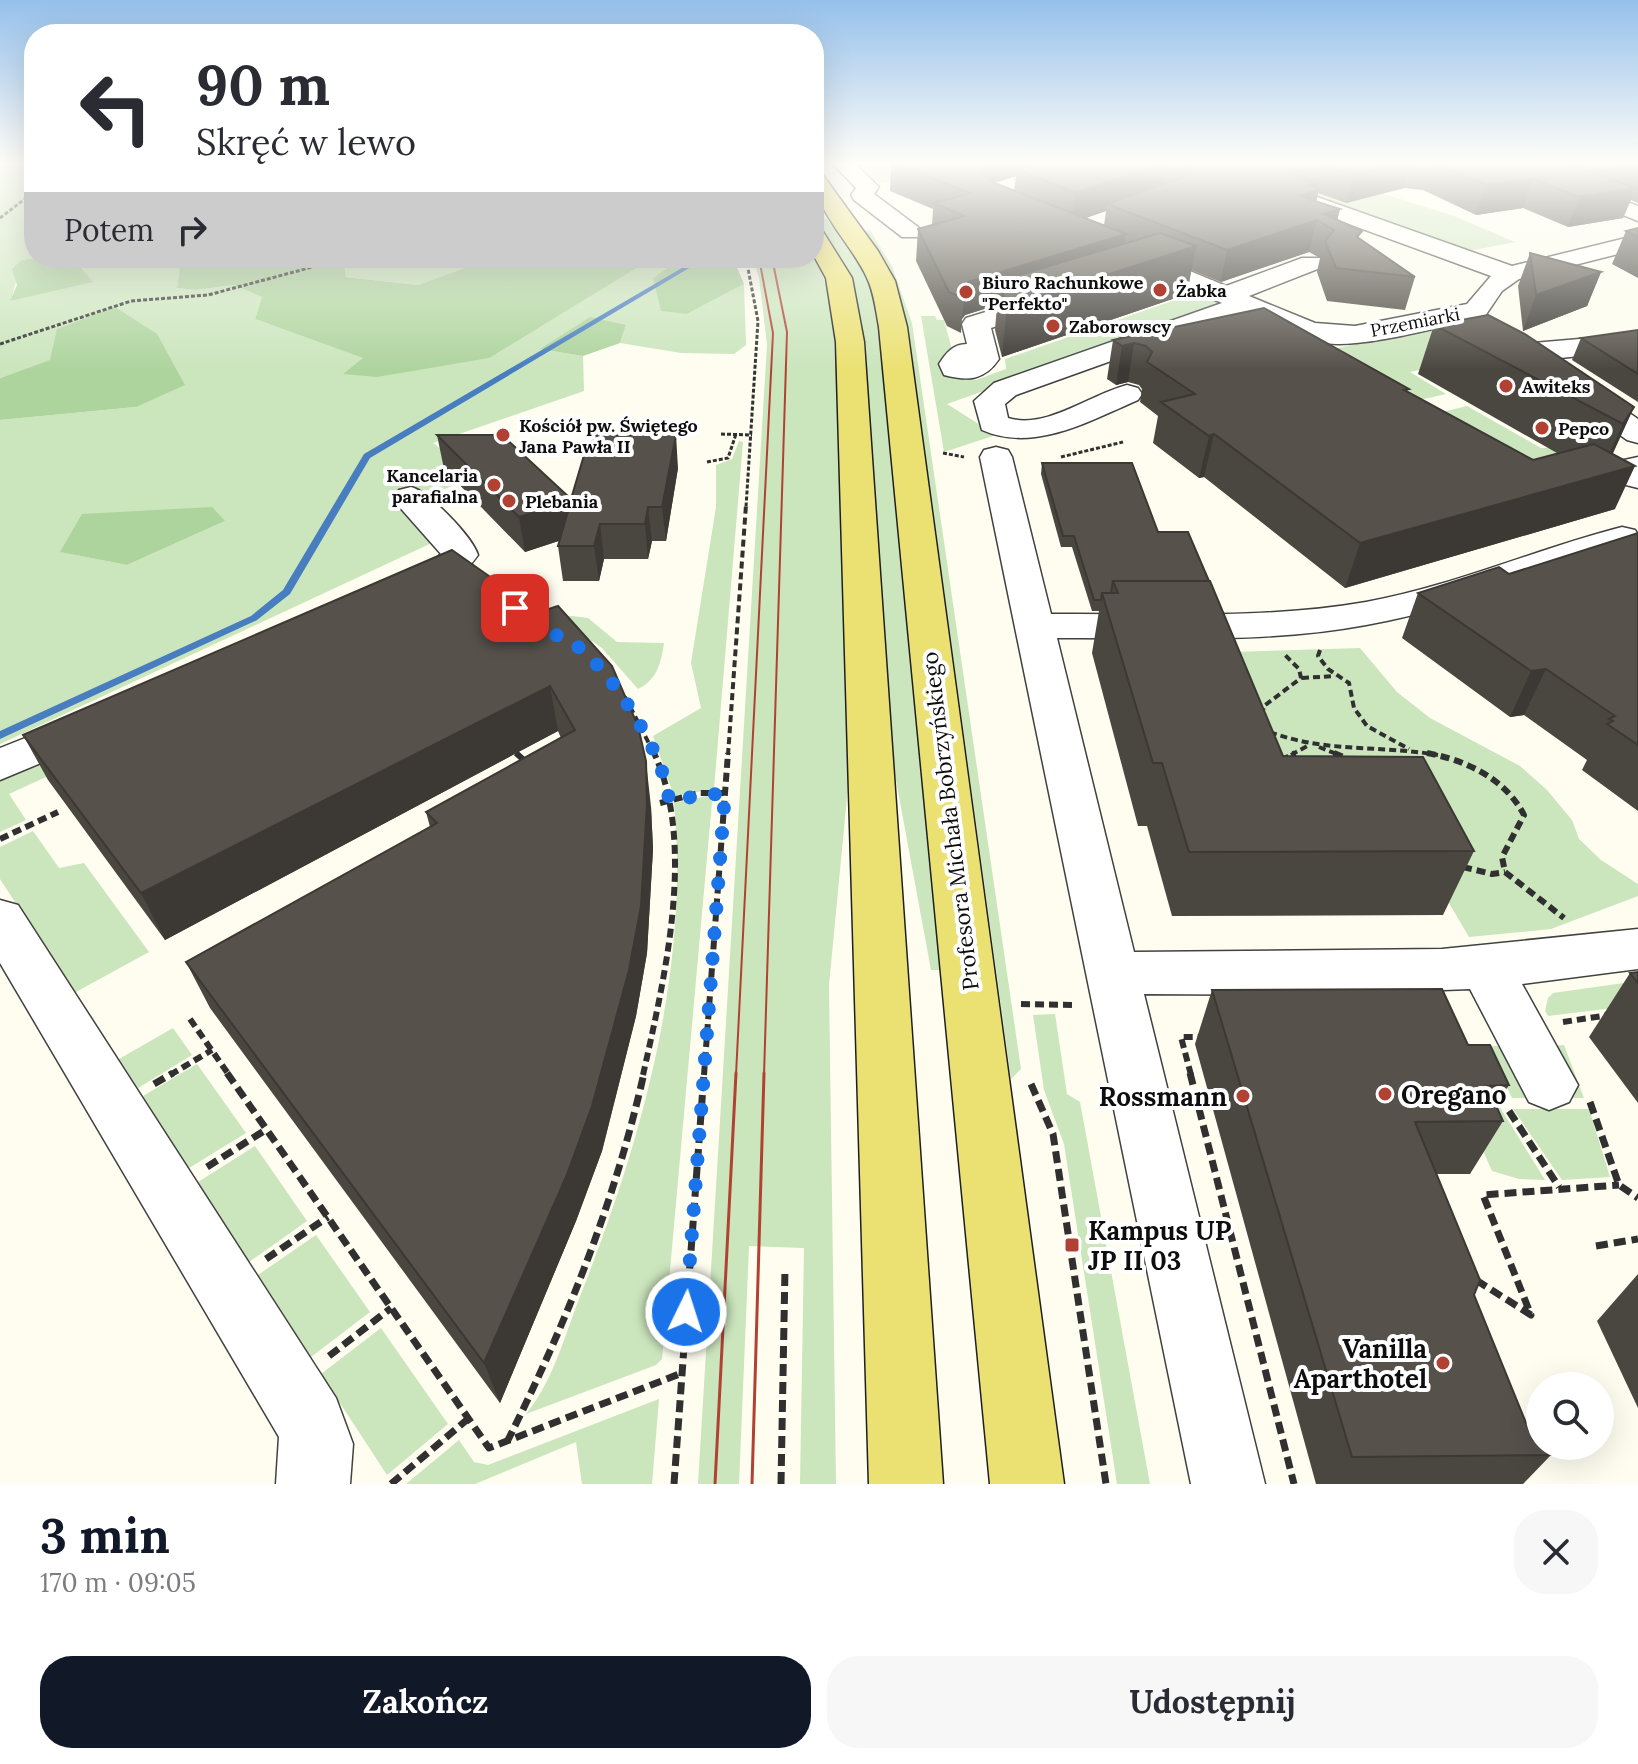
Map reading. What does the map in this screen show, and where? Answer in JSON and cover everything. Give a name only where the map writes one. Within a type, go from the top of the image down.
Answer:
[{"type":"main road","name":"Profesora Michała Bobrzyńskiego","points":[[852,231],[882,281],[893,327],[1027,1484]]},
{"type":"main road","points":[[824,252],[839,278],[850,342],[906,1484]]},
{"type":"street","points":[[1392,231],[1510,274],[1626,231]]},
{"type":"street","name":"Przemiarki","points":[[1111,247],[1313,332],[1338,336],[1476,310],[1493,286],[1510,274]]},
{"type":"street","points":[[1127,394],[1039,428],[1020,431],[1006,430],[993,423],[989,401],[1005,389],[1246,304],[1311,263]]},
{"type":"street","points":[[1123,276],[1156,266]]},
{"type":"street","points":[[964,352],[953,364],[954,369],[972,371],[985,359],[976,324],[1077,292]]},
{"type":"street","points":[[1246,304],[1297,305]]},
{"type":"street","points":[[1463,313],[1638,433]]},
{"type":"street","points":[[1521,353],[1638,342]]},
{"type":"street","points":[[1595,403],[1638,398]]},
{"type":"street","points":[[996,457],[1228,1484]]},
{"type":"street","points":[[1638,467],[1627,469],[1638,478]]},
{"type":"street","points":[[375,601],[448,569],[460,555],[457,545],[411,497]]},
{"type":"street","points":[[1034,626],[1255,624],[1354,616],[1438,596],[1622,538]]},
{"type":"street","points":[[0,765],[113,716]]},
{"type":"street","points":[[0,919],[311,1423],[317,1444],[313,1484]]},
{"type":"street","points":[[1113,973],[1486,969],[1638,949]]},
{"type":"street","points":[[1486,969],[1528,1094]]},
{"type":"path","points":[[0,344],[131,301],[208,295],[309,268]]},
{"type":"path","points":[[674,1484],[752,435],[758,321],[748,268]]},
{"type":"path","points":[[721,434],[752,435]]},
{"type":"path","points":[[707,462],[728,458],[736,442],[736,434]]},
{"type":"path","points":[[1061,457],[1123,442]]},
{"type":"path","points":[[1321,648],[1319,660],[1349,683],[1353,705],[1370,732],[1417,752]]},
{"type":"path","points":[[1282,649],[1299,669],[1301,678]]},
{"type":"path","points":[[1336,676],[1301,678],[1264,706],[1262,726],[1281,738],[1312,744],[1447,755],[1479,768],[1520,805],[1524,815],[1522,824],[1502,857],[1505,872],[1572,924]]},
{"type":"path","points":[[507,1442],[545,1369],[571,1307],[630,1135],[654,1034],[671,909],[673,863],[669,800],[646,740],[618,686]]},
{"type":"path","points":[[1284,768],[1282,757],[1312,744],[1358,762]]},
{"type":"path","points":[[516,753],[538,771]]},
{"type":"path","points":[[660,803],[725,793]]},
{"type":"path","points":[[0,839],[58,812]]},
{"type":"path","points":[[1454,861],[1466,869],[1492,874],[1505,872]]},
{"type":"path","points":[[190,1019],[489,1448],[682,1373]]},
{"type":"path","points":[[1212,1037],[1181,1037],[1294,1484]]},
{"type":"path","points":[[116,1106],[212,1050]]},
{"type":"path","points":[[1528,1094],[1559,1187]]},
{"type":"path","points":[[169,1192],[267,1129]]},
{"type":"path","points":[[1465,1272],[1531,1315],[1483,1195],[1559,1187],[1619,1185]]},
{"type":"path","points":[[227,1287],[328,1217]]},
{"type":"path","points":[[1596,1246],[1638,1239]]},
{"type":"path","points":[[781,1484],[785,1268]]},
{"type":"path","points":[[289,1386],[391,1308]]},
{"type":"path","points":[[391,1484],[469,1418]]},
{"type":"green space","points":[[0,231],[24,231],[24,260],[11,300],[92,282],[80,268],[180,268],[177,288],[196,290],[234,285],[262,297],[255,319],[364,358],[344,374],[634,268],[667,268],[653,278],[687,314],[744,284],[746,345],[734,354],[681,353],[620,343],[626,325],[541,349],[583,356],[584,391],[433,443],[477,476],[432,494],[401,499],[436,541],[0,744],[0,420],[136,407],[51,360],[0,378]],"holes":[[[83,514],[225,521],[127,565],[61,552]]]},
{"type":"green space","points":[[824,231],[837,231],[854,256],[878,314],[942,970],[931,970],[893,764],[861,320],[846,270]]},
{"type":"green space","points":[[865,231],[871,231],[892,266],[912,323],[1021,1069],[1011,1079],[908,326],[896,284]]},
{"type":"green space","points":[[1401,231],[1490,231],[1515,242],[1458,253]]},
{"type":"green space","points":[[22,260],[24,268],[81,268],[93,282],[10,301],[17,285],[12,269]]},
{"type":"green space","points":[[180,268],[345,268],[346,277],[418,285],[465,268],[636,268],[489,358],[377,377],[343,374],[363,358],[255,319],[262,297],[234,285],[196,290],[177,288]]},
{"type":"green space","points":[[345,268],[466,268],[418,285],[346,277]]},
{"type":"green space","points":[[667,268],[737,268],[744,284],[687,314],[661,311],[653,278]]},
{"type":"green space","points":[[756,268],[819,268],[828,289],[835,333],[849,776],[829,985],[836,1484],[800,1484],[804,1248],[749,1246],[739,1484],[698,1484],[767,345]]},
{"type":"green space","points":[[1195,293],[1221,304],[1220,307],[947,404],[996,435],[944,452],[921,316],[944,320],[953,353],[942,361],[941,368],[946,376],[976,380],[1006,369],[1005,359]]},
{"type":"green space","points":[[115,307],[157,334],[185,385],[136,407],[0,420],[0,378],[50,360],[57,329]]},
{"type":"green space","points":[[590,317],[626,325],[620,343],[583,356],[540,349]]},
{"type":"green space","points":[[1449,325],[1469,360],[1410,372],[1446,394],[1419,400],[1365,367],[1363,362],[1342,369],[1313,353]]},
{"type":"green space","points":[[1467,406],[1541,448],[1562,447],[1555,476],[1443,412]]},
{"type":"green space","points":[[739,441],[743,442],[714,789],[674,796],[653,736],[701,708],[691,663],[716,507],[716,465],[732,459]]},
{"type":"green space","points":[[212,507],[225,521],[127,565],[60,552],[82,514]]},
{"type":"green space","points":[[556,617],[588,618],[617,642],[664,643],[654,676],[638,689],[602,648]]},
{"type":"green space","points":[[1360,648],[1397,692],[1430,718],[1520,766],[1547,790],[1572,820],[1579,839],[1601,860],[1638,884],[1638,896],[1551,929],[1469,937],[1399,818],[1264,818],[1201,653]]},
{"type":"green space","points":[[31,765],[72,765],[9,794],[26,820],[0,832],[0,775]]},
{"type":"green space","points":[[707,796],[712,802],[662,1359],[656,1365],[526,1414],[551,1373],[563,1344],[602,1240],[641,1118],[656,1056],[675,930],[677,866],[674,803]]},
{"type":"green space","points":[[33,831],[59,868],[84,863],[149,952],[74,993],[0,879],[0,847]]},
{"type":"green space","points":[[1638,981],[1638,1005],[1548,1016],[1545,1011],[1548,998],[1553,993]]},
{"type":"green space","points":[[1055,1014],[1067,1094],[1080,1102],[1150,1484],[1117,1484],[1064,1144],[1044,1090],[1033,1015]]},
{"type":"green space","points":[[173,1028],[192,1055],[138,1088],[119,1059]]},
{"type":"green space","points":[[1436,1044],[1471,1044],[1501,1109],[1545,1180],[1519,1179],[1492,1171]]},
{"type":"green space","points":[[1564,1045],[1584,1098],[1512,1098],[1486,1046],[1506,1046],[1530,1093],[1575,1094],[1551,1046]]},
{"type":"green space","points":[[197,1064],[246,1133],[189,1168],[143,1096]]},
{"type":"green space","points":[[1513,1109],[1589,1109],[1610,1177],[1562,1180]]},
{"type":"green space","points":[[255,1146],[307,1221],[249,1262],[198,1182]]},
{"type":"green space","points":[[316,1235],[370,1312],[311,1357],[258,1275]]},
{"type":"green space","points":[[381,1328],[448,1424],[387,1475],[321,1374]]},
{"type":"green space","points":[[659,1399],[652,1484],[582,1484],[576,1442],[475,1484],[406,1484],[459,1440],[474,1462],[488,1465]]},
{"type":"building","points":[[919,231],[1119,231],[1126,234],[968,282],[962,289],[964,299],[949,292]]},
{"type":"building","points":[[1178,231],[1283,231],[1227,250]]},
{"type":"building","points":[[1333,231],[1362,231],[1357,237],[1415,277],[1336,268],[1325,241]]},
{"type":"building","points":[[1160,233],[1196,246],[1007,307],[999,281]]},
{"type":"building","points":[[1530,253],[1601,272],[1536,295]]},
{"type":"building","points":[[1264,308],[1409,389],[1404,390],[1533,460],[1594,444],[1635,466],[1360,543],[1214,434],[1209,436],[1161,402],[1195,394],[1147,362],[1152,352],[1146,346],[1134,343],[1122,346],[1113,340]]},
{"type":"building","points":[[1488,315],[1525,334],[1634,407],[1623,424],[1434,325]]},
{"type":"building","points":[[1638,330],[1638,374],[1581,338]]},
{"type":"building","points":[[437,435],[502,435],[571,499],[590,435],[676,435],[662,507],[648,507],[645,524],[600,524],[594,546],[558,546],[571,501],[519,517]]},
{"type":"building","points":[[1042,463],[1132,463],[1158,532],[1188,532],[1209,581],[1113,581],[1111,593],[1102,593],[1101,600],[1094,600],[1074,536],[1063,536]]},
{"type":"building","points":[[1638,533],[1638,745],[1607,724],[1615,716],[1546,669],[1531,671],[1418,593],[1499,567],[1509,574]]},
{"type":"building","points":[[452,550],[540,612],[558,606],[612,666],[638,726],[646,761],[647,803],[641,906],[629,970],[592,1106],[566,1177],[484,1363],[186,962],[437,823],[426,812],[575,730],[550,686],[141,893],[23,735]]},
{"type":"building","points":[[1113,581],[1210,581],[1283,756],[1423,757],[1474,851],[1189,852],[1162,763],[1153,763],[1102,593],[1118,593]]},
{"type":"building","points":[[1638,972],[1638,983],[1630,973]]},
{"type":"building","points":[[1442,989],[1468,1045],[1490,1045],[1509,1085],[1487,1086],[1503,1121],[1415,1122],[1480,1280],[1474,1295],[1526,1423],[1526,1455],[1352,1457],[1212,990]]},
{"type":"waterway","points":[[0,735],[254,618],[287,592],[367,456],[686,268]]},
{"type":"tram line","points":[[736,1075],[773,333],[761,268]]},
{"type":"tram line","points":[[764,1075],[787,332],[774,268]]},
{"type":"tram line","points":[[715,1484],[736,1073]]},
{"type":"tram line","points":[[752,1484],[764,1073]]},
{"type":"place","name":"Żabka","points":[[1160,290]]},
{"type":"place","name":"Biuro Rachunkowe \"Perfekto\"","points":[[966,292]]},
{"type":"place","name":"Zaborowscy","points":[[1053,326]]},
{"type":"place","name":"Awiteks","points":[[1506,386]]},
{"type":"place","name":"Pepco","points":[[1542,428]]},
{"type":"place","name":"Kościół pw. Świętego Jana Pawła II","points":[[503,435]]},
{"type":"place","name":"Kancelaria parafialna","points":[[494,485]]},
{"type":"place","name":"Plebania","points":[[509,501]]},
{"type":"place","name":"Oregano","points":[[1385,1094]]},
{"type":"place","name":"Rossmann","points":[[1243,1096]]},
{"type":"place","name":"Kampus UP JP II 03","points":[[1072,1245]]},
{"type":"place","name":"Vanilla Aparthotel","points":[[1443,1363]]},
{"type":"route","points":[[515,608],[535,627],[571,641],[604,668],[625,696],[660,771],[669,800],[700,793],[725,793],[686,1312]]}]
